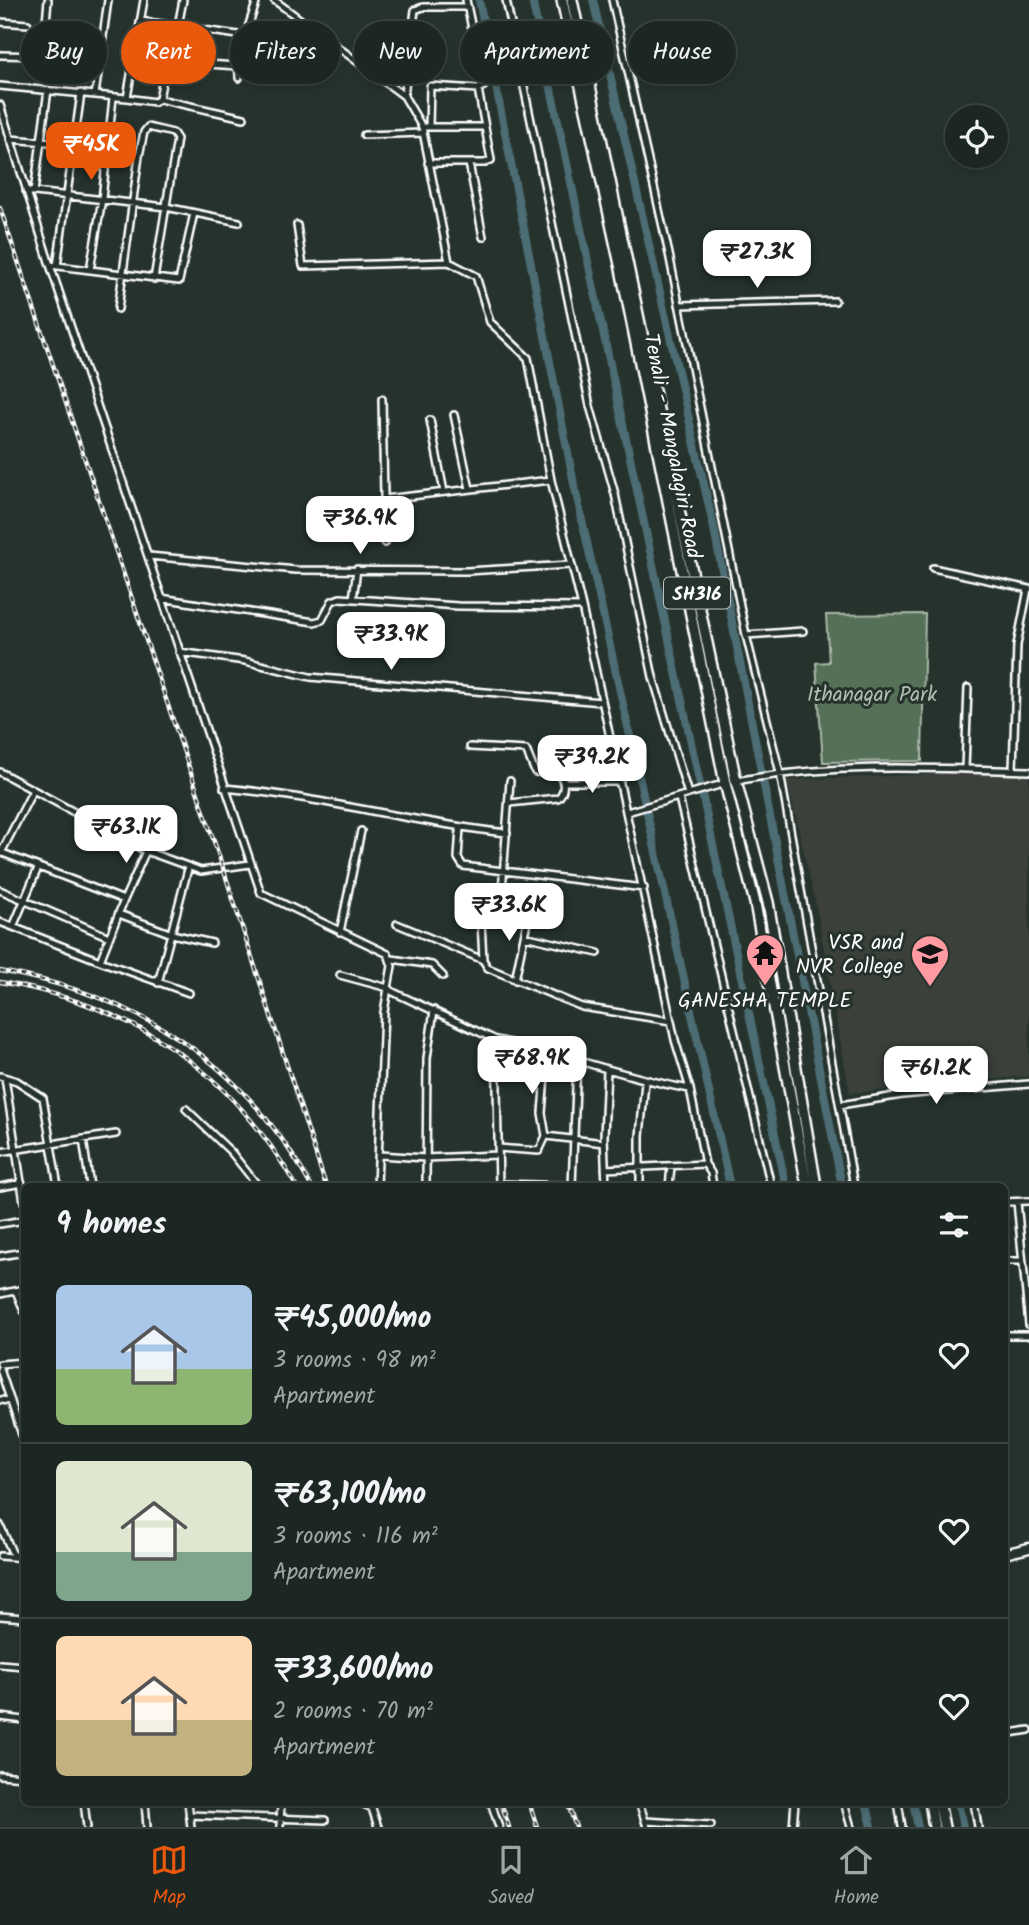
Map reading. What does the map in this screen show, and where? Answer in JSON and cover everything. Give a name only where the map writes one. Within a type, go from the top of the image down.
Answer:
[{"type":"main road","name":"Tenali - Mangalagiri Road","points":[[562,0],[621,269],[725,783],[755,903],[806,1183]]},
{"type":"main road","name":"Tenali - Mangalagiri Road","points":[[572,0],[768,902],[815,1183]]},
{"type":"main road","points":[[931,1806],[934,1827]]},
{"type":"main road","points":[[941,1806],[944,1827]]},
{"type":"street","points":[[0,55],[43,56],[48,0]]},
{"type":"street","points":[[95,95],[108,0]]},
{"type":"street","points":[[141,21],[144,0]]},
{"type":"street","points":[[177,21],[183,0]]},
{"type":"street","points":[[250,21],[257,0]]},
{"type":"street","points":[[274,0],[404,96],[425,129]]},
{"type":"street","points":[[449,262],[428,163],[425,129],[430,86],[478,89],[484,83],[466,0]]},
{"type":"street","points":[[506,0],[590,406],[615,494],[653,677],[688,794]]},
{"type":"street","points":[[612,0],[679,305],[746,635],[780,773],[853,1183]]},
{"type":"street","points":[[404,96],[415,10],[423,7],[468,7]]},
{"type":"street","points":[[0,22],[21,24]]},
{"type":"street","points":[[127,98],[130,84]]},
{"type":"street","points":[[159,99],[161,84]]},
{"type":"street","points":[[0,86],[155,102],[159,99],[244,118]]},
{"type":"street","points":[[428,163],[491,160],[478,89]]},
{"type":"street","points":[[34,192],[48,90]]},
{"type":"street","points":[[53,265],[81,93]]},
{"type":"street","points":[[90,270],[102,200],[113,98]]},
{"type":"street","points":[[0,105],[26,191],[53,265],[161,598],[261,893],[392,959],[432,965],[443,976]]},
{"type":"street","points":[[118,309],[139,156],[144,132],[148,127],[175,135],[154,278]]},
{"type":"street","points":[[364,135],[485,127]]},
{"type":"street","points":[[10,139],[73,144],[139,156]]},
{"type":"street","points":[[469,163],[483,237]]},
{"type":"street","points":[[26,191],[166,207],[239,222]]},
{"type":"street","points":[[53,265],[176,282],[181,279],[194,213]]},
{"type":"street","points":[[297,225],[303,266],[449,262],[476,276],[490,322],[528,358],[551,480],[582,607],[671,1021],[690,1089],[705,1164],[711,1173],[713,1183]]},
{"type":"street","points":[[679,305],[835,301]]},
{"type":"street","points":[[382,399],[386,543]]},
{"type":"street","points":[[454,415],[470,489]]},
{"type":"street","points":[[430,420],[444,492]]},
{"type":"street","points":[[385,499],[551,480]]},
{"type":"street","points":[[149,556],[289,569],[467,571],[571,565]]},
{"type":"street","points":[[933,568],[1028,589],[1017,640],[1013,770]]},
{"type":"street","points":[[353,599],[357,569]]},
{"type":"street","points":[[161,598],[314,622],[322,620],[335,599],[458,606],[582,607]]},
{"type":"street","points":[[746,635],[803,631]]},
{"type":"street","points":[[180,652],[237,659],[310,677],[602,702]]},
{"type":"street","points":[[964,769],[968,688]]},
{"type":"street","points":[[470,747],[526,750],[535,772],[559,774],[563,782],[562,794],[558,798],[509,803]]},
{"type":"street","points":[[627,812],[725,783],[780,773],[918,767],[1029,771]]},
{"type":"street","points":[[0,782],[2,773],[32,792],[146,851],[188,869],[201,871],[250,864]]},
{"type":"street","points":[[500,918],[510,781]]},
{"type":"street","points":[[563,782],[620,782]]},
{"type":"street","points":[[224,788],[259,791],[460,828],[507,833]]},
{"type":"street","points":[[32,792],[1,853],[124,900]]},
{"type":"street","points":[[679,798],[770,1183]]},
{"type":"street","points":[[460,828],[460,864],[644,888]]},
{"type":"street","points":[[340,932],[360,831]]},
{"type":"street","points":[[100,961],[146,851]]},
{"type":"street","points":[[13,927],[38,868]]},
{"type":"street","points":[[158,983],[188,869]]},
{"type":"street","points":[[0,890],[25,898],[109,937]]},
{"type":"street","points":[[515,979],[529,912]]},
{"type":"street","points":[[119,914],[172,934],[212,943]]},
{"type":"street","points":[[481,921],[483,960],[488,968],[582,1007],[671,1021]]},
{"type":"street","points":[[0,922],[189,993]]},
{"type":"street","points":[[397,923],[483,960]]},
{"type":"street","points":[[524,936],[598,953]]},
{"type":"street","points":[[377,1183],[384,1012],[392,959]]},
{"type":"street","points":[[340,975],[388,988],[496,1040],[547,1051],[645,1082],[690,1089]]},
{"type":"street","points":[[426,1183],[427,1058],[434,1010]]},
{"type":"street","points":[[496,1040],[499,1183]]},
{"type":"street","points":[[380,1155],[425,1158],[539,1150],[545,1136],[542,1113],[547,1051]]},
{"type":"street","points":[[572,1183],[577,1061]]},
{"type":"street","points":[[606,1183],[604,1143],[607,1070]]},
{"type":"street","points":[[22,1183],[18,1149],[3,1077],[17,1081],[43,1098],[57,1183]]},
{"type":"street","points":[[640,1183],[645,1082]]},
{"type":"street","points":[[839,1105],[902,1095],[1029,1084]]},
{"type":"street","points":[[186,1109],[231,1152],[256,1183]]},
{"type":"street","points":[[0,1152],[51,1146],[116,1133]]},
{"type":"street","points":[[545,1136],[604,1143]]},
{"type":"street","points":[[83,1139],[90,1183]]},
{"type":"street","points":[[605,1169],[705,1164]]},
{"type":"street","points":[[669,1183],[671,1167]]},
{"type":"street","points":[[0,1187],[21,1184]]},
{"type":"street","points":[[1008,1202],[1029,1201]]},
{"type":"street","points":[[1017,1202],[1020,1261],[1029,1325]]},
{"type":"street","points":[[0,1224],[21,1220]]},
{"type":"street","points":[[0,1256],[21,1252]]},
{"type":"street","points":[[1008,1261],[1020,1261]]},
{"type":"street","points":[[0,1294],[21,1290]]},
{"type":"street","points":[[16,1291],[21,1304]]},
{"type":"street","points":[[1008,1335],[1029,1335]]},
{"type":"street","points":[[21,1363],[0,1367],[21,1432]]},
{"type":"street","points":[[0,1400],[11,1401]]},
{"type":"street","points":[[0,1525],[14,1557]]},
{"type":"street","points":[[1008,1553],[1029,1548]]},
{"type":"street","points":[[0,1556],[21,1558]]},
{"type":"street","points":[[0,1616],[21,1618]]},
{"type":"street","points":[[0,1664],[21,1666]]},
{"type":"street","points":[[0,1717],[21,1720]]},
{"type":"street","points":[[1008,1733],[1029,1730]]},
{"type":"street","points":[[0,1775],[21,1777]]},
{"type":"street","points":[[84,1806],[87,1827]]},
{"type":"street","points":[[145,1806],[147,1827]]},
{"type":"street","points":[[188,1806],[191,1827]]},
{"type":"street","points":[[280,1824],[281,1806]]},
{"type":"street","points":[[371,1806],[378,1827]]},
{"type":"street","points":[[492,1806],[499,1827]]},
{"type":"street","points":[[640,1806],[646,1824],[711,1825]]},
{"type":"street","points":[[793,1827],[795,1806]]},
{"type":"street","points":[[845,1806],[851,1827]]},
{"type":"street","points":[[899,1806],[902,1827]]},
{"type":"street","points":[[975,1806],[978,1827]]},
{"type":"street","points":[[189,1815],[280,1824],[325,1820]]},
{"type":"shaded area","name":"VSR and NVR College","points":[[968,773],[1029,775],[1029,1076],[850,1093],[815,900],[787,780]]},
{"type":"green space","name":"Ithanagar Park","points":[[925,614],[922,761],[823,762],[816,663],[829,662],[826,615]]},
{"type":"waterway","points":[[479,0],[574,484],[729,1183]]},
{"type":"waterway","points":[[532,0],[785,1183]]},
{"type":"waterway","points":[[593,0],[713,524],[841,1183]]},
{"type":"waterway","points":[[867,1806],[872,1827]]},
{"type":"waterway","points":[[914,1806],[918,1827]]},
{"type":"waterway","points":[[959,1806],[963,1827]]},
{"type":"railway","points":[[0,208],[223,868],[325,1183]]},
{"type":"railway","points":[[0,971],[50,982],[97,997],[141,1017],[182,1041],[219,1069],[253,1103],[284,1142],[309,1183]]},
{"type":"railway","points":[[0,982],[93,1007],[173,1048],[208,1076],[240,1108],[270,1144],[294,1183]]},
{"type":"railway","points":[[502,1806],[509,1827]]},
{"type":"railway","points":[[530,1806],[537,1827]]},
{"type":"railway","points":[[568,1806],[576,1827]]},
{"type":"place","name":"GANESHA TEMPLE","points":[[765,987]]},
{"type":"place","name":"VSR and NVR College","points":[[930,988]]}]
